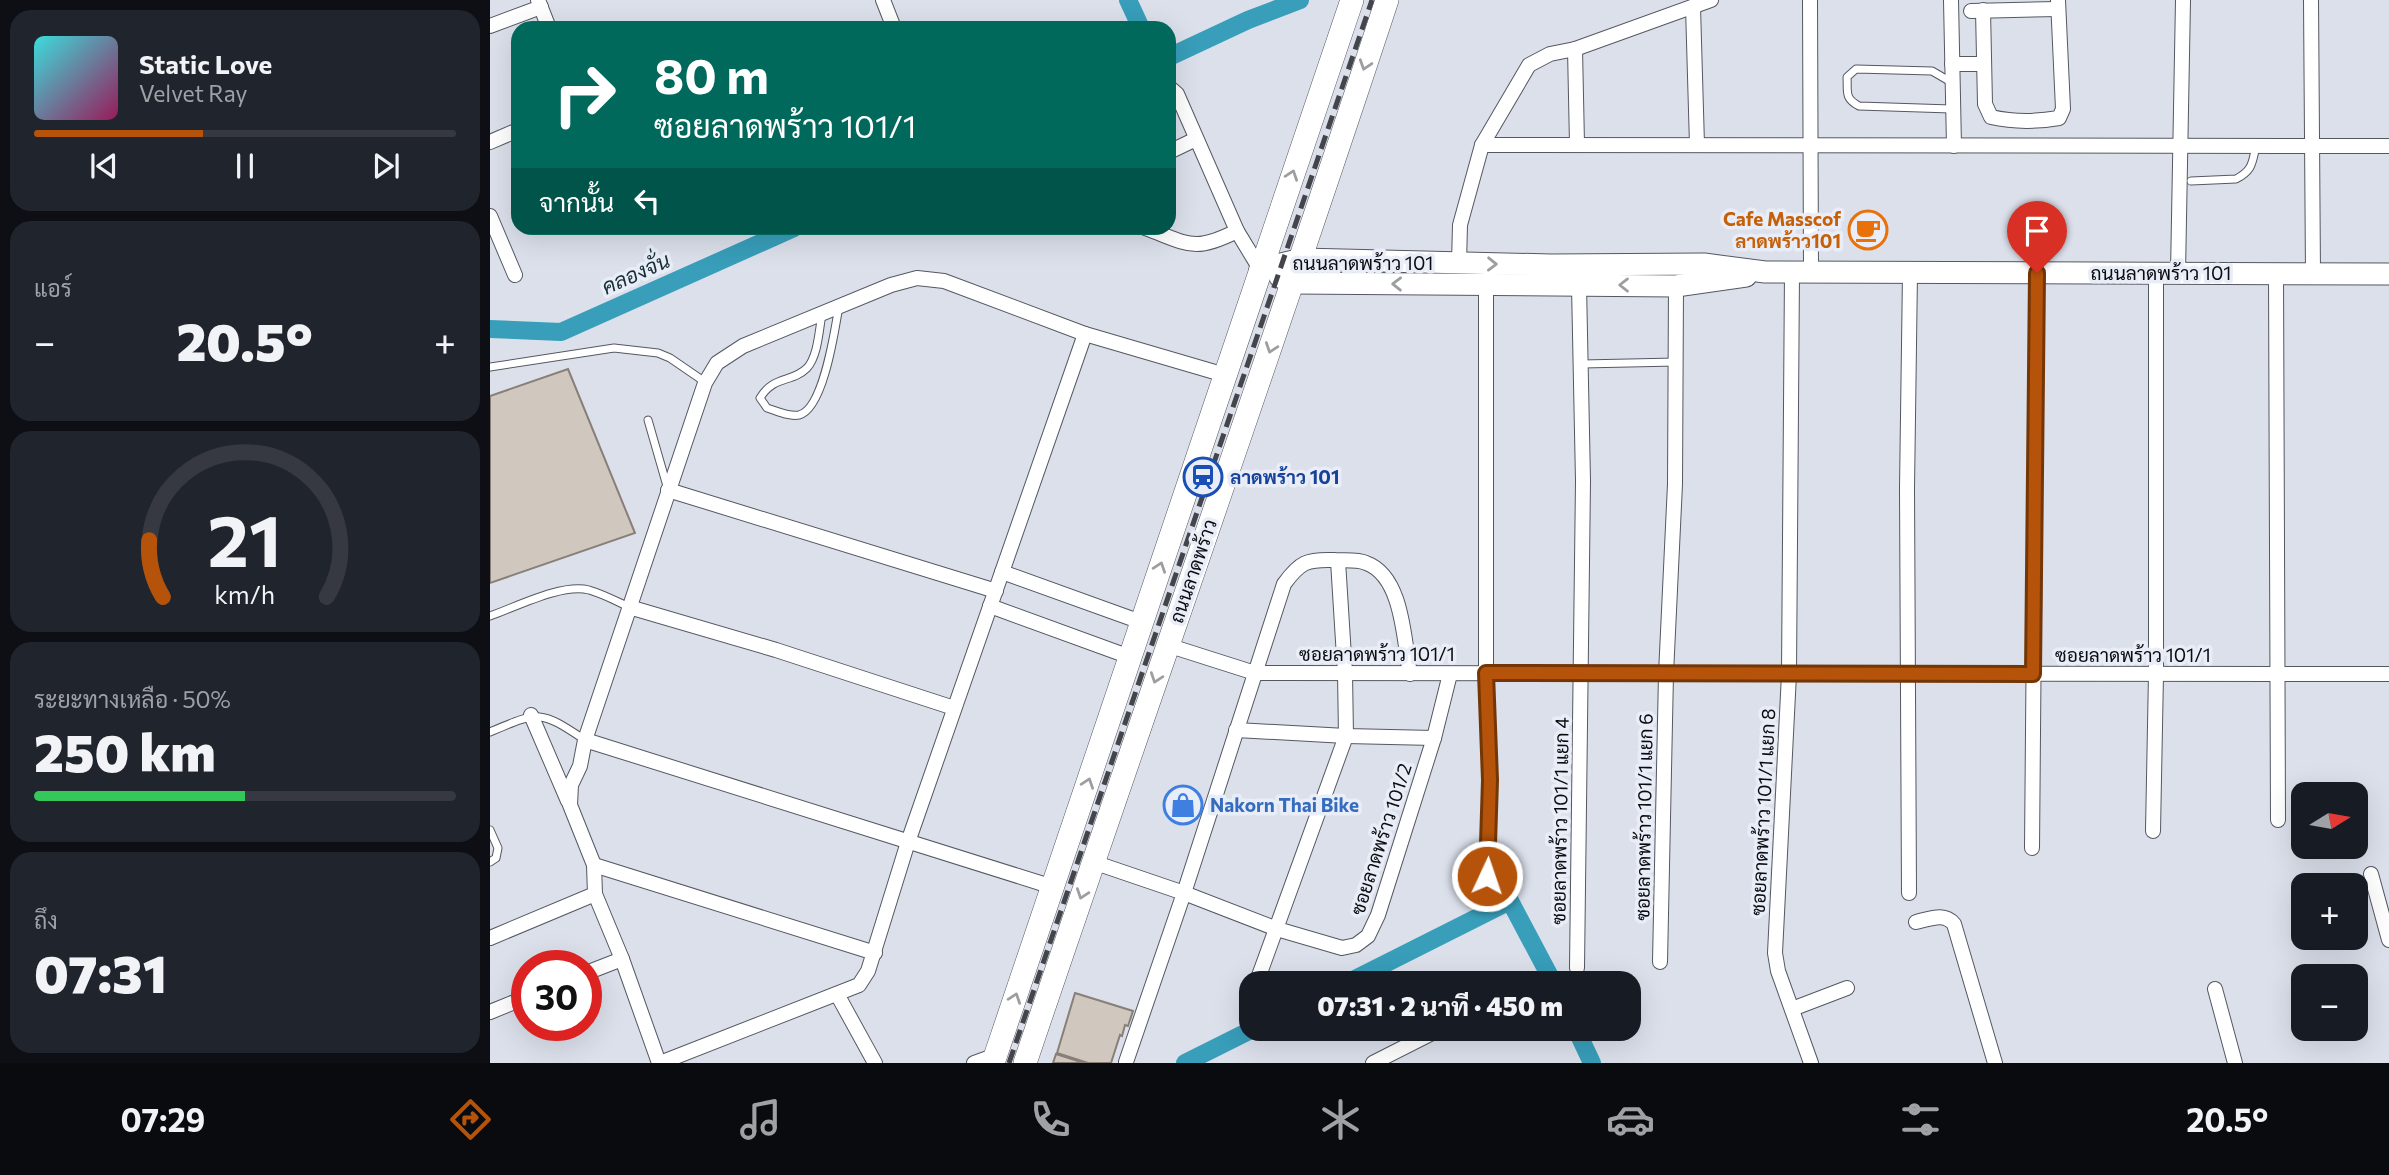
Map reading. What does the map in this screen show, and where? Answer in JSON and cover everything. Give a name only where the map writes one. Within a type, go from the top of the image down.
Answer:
[{"type":"main road","name":"ถนนลาดพร้าว","points":[[994,1059],[1352,0]]},
{"type":"main road","name":"ถนนลาดพร้าว","points":[[1025,1063],[1293,283],[1387,0]]},
{"type":"street","points":[[883,0],[891,21]]},
{"type":"street","points":[[1459,263],[1460,225],[1482,145],[1529,65],[1550,54],[1574,49],[1682,6],[1711,0]]},
{"type":"street","name":"ซอยลาดพร้าว 101/1 แยก 8","points":[[1810,0],[1810,145],[1790,485],[1789,674],[1775,953],[1778,971],[1811,1063]]},
{"type":"street","points":[[1951,0],[1951,109],[1954,146]]},
{"type":"street","points":[[2178,274],[2183,0]]},
{"type":"street","points":[[2311,0],[2313,274]]},
{"type":"street","points":[[490,26],[539,3],[546,21]]},
{"type":"street","points":[[2058,5],[2063,108],[2059,118],[2007,121],[1991,117],[1985,103],[1984,64],[1977,11],[2058,5]]},
{"type":"street","points":[[1682,6],[1697,145]]},
{"type":"street","points":[[1574,49],[1577,144]]},
{"type":"street","points":[[1952,64],[1984,64]]},
{"type":"street","points":[[1176,93],[1237,231],[1260,268]]},
{"type":"street","points":[[490,142],[511,133]]},
{"type":"street","points":[[1176,149],[1196,139]]},
{"type":"street","points":[[1482,145],[2389,146]]},
{"type":"street","points":[[490,216],[515,275]]},
{"type":"street","points":[[1166,235],[1196,245],[1214,242],[1237,231]]},
{"type":"street","name":"ถนนลาดพร้าว 101","points":[[1260,268],[1301,259],[1551,265],[1704,264],[1765,272],[2389,274]]},
{"type":"street","name":"ถนนลาดพร้าว 101","points":[[1260,268],[1293,283],[1486,285],[1676,286],[1765,272]]},
{"type":"street","points":[[1909,893],[1907,488],[1910,273]]},
{"type":"street","points":[[2032,848],[2037,273]]},
{"type":"street","points":[[2153,831],[2156,674],[2156,273]]},
{"type":"street","points":[[2276,274],[2278,820]]},
{"type":"street","points":[[570,805],[571,785],[580,766],[629,607],[705,383],[717,363],[743,346],[891,285],[917,278],[944,281],[1085,334],[1225,375]]},
{"type":"street","points":[[1486,285],[1486,673],[1490,780],[1486,897]]},
{"type":"street","name":"ซอยลาดพร้าว 101/1 แยก 4","points":[[1577,968],[1583,481],[1579,285]]},
{"type":"street","name":"ซอยลาดพร้าว 101/1 แยก 6","points":[[1660,962],[1666,674],[1675,484],[1676,286]]},
{"type":"street","points":[[531,715],[594,865],[595,894],[660,1063],[859,985],[875,953],[908,842],[1085,334]]},
{"type":"street","points":[[668,490],[996,591]]},
{"type":"street","points":[[1125,1062],[1184,893],[1284,584],[1294,571],[1304,562],[1315,560],[1364,562],[1379,569],[1395,592],[1410,674]]},
{"type":"street","points":[[1261,971],[1346,736],[1338,561]]},
{"type":"street","points":[[1002,572],[1141,622]]},
{"type":"street","points":[[990,606],[1130,657]]},
{"type":"street","points":[[629,607],[776,650],[954,708]]},
{"type":"street","name":"ซอยลาดพร้าว 101/1","points":[[1167,645],[1255,673],[2389,674]]},
{"type":"street","name":"ซอยลาดพร้าว 101/2","points":[[1093,862],[1277,929],[1342,948],[1356,945],[1368,936],[1378,915],[1434,738],[1450,674]]},
{"type":"street","points":[[1236,730],[1434,738]]},
{"type":"street","points":[[586,740],[1053,887]]},
{"type":"street","points":[[594,865],[875,953]]},
{"type":"street","points":[[2371,874],[2389,940]]},
{"type":"street","points":[[490,938],[595,894]]},
{"type":"street","points":[[1916,922],[1942,917],[1954,924],[1995,1063]]},
{"type":"street","points":[[602,967],[622,959]]},
{"type":"street","points":[[1792,1009],[1847,988]]},
{"type":"street","points":[[2215,989],[2235,1063]]},
{"type":"street","points":[[837,994],[875,1063]]},
{"type":"street","points":[[490,1012],[511,1003]]},
{"type":"street","points":[[1373,1063],[1416,1041]]},
{"type":"street","points":[[974,1063],[994,1059]]},
{"type":"lane","points":[[1951,109],[1859,106],[1850,102],[1847,77],[1861,69],[1923,70],[1938,74],[1952,83]]},
{"type":"lane","points":[[2191,181],[2236,178],[2243,175],[2250,169],[2256,146]]},
{"type":"lane","points":[[822,313],[814,356],[807,368],[767,387],[760,398],[767,408],[789,415],[801,415],[811,407],[830,357],[840,305]]},
{"type":"lane","points":[[490,367],[614,348],[658,353],[670,358],[705,383]]},
{"type":"lane","points":[[1582,364],[1675,362]]},
{"type":"lane","points":[[648,420],[668,490]]},
{"type":"lane","points":[[490,616],[574,588],[589,590],[629,607]]},
{"type":"lane","points":[[490,732],[531,715],[557,721],[586,740]]},
{"type":"lane","points":[[490,830],[498,848],[496,858],[490,862]]},
{"type":"building","points":[[568,369],[635,533],[490,583],[490,396]]},
{"type":"building","points":[[1075,993],[1133,1011],[1128,1026],[1125,1025],[1122,1036],[1120,1035],[1111,1063],[1088,1063],[1057,1053]]},
{"type":"building","points":[[1056,1054],[1084,1063],[1053,1063]]},
{"type":"waterway","points":[[1128,0],[1138,21]]},
{"type":"waterway","name":"คลองจั่น","points":[[1176,54],[1248,20],[1300,0]]},
{"type":"waterway","name":"คลองจั่น","points":[[490,329],[561,332],[778,235]]},
{"type":"waterway","points":[[1371,971],[1510,901],[1547,971]]},
{"type":"waterway","points":[[1185,1063],[1239,1036]]},
{"type":"waterway","points":[[1582,1041],[1592,1063]]},
{"type":"railway","points":[[1009,1063],[1372,0]]},
{"type":"place","name":"Cafe Masscof ลาดพร้าว101","points":[[1868,230]]},
{"type":"place","name":"ลาดพร้าว 101","points":[[1203,477]]},
{"type":"place","name":"Nakorn Thai Bike","points":[[1183,805]]},
{"type":"route","points":[[1487,876],[1490,780],[1486,673],[2033,674],[2037,273]]}]
